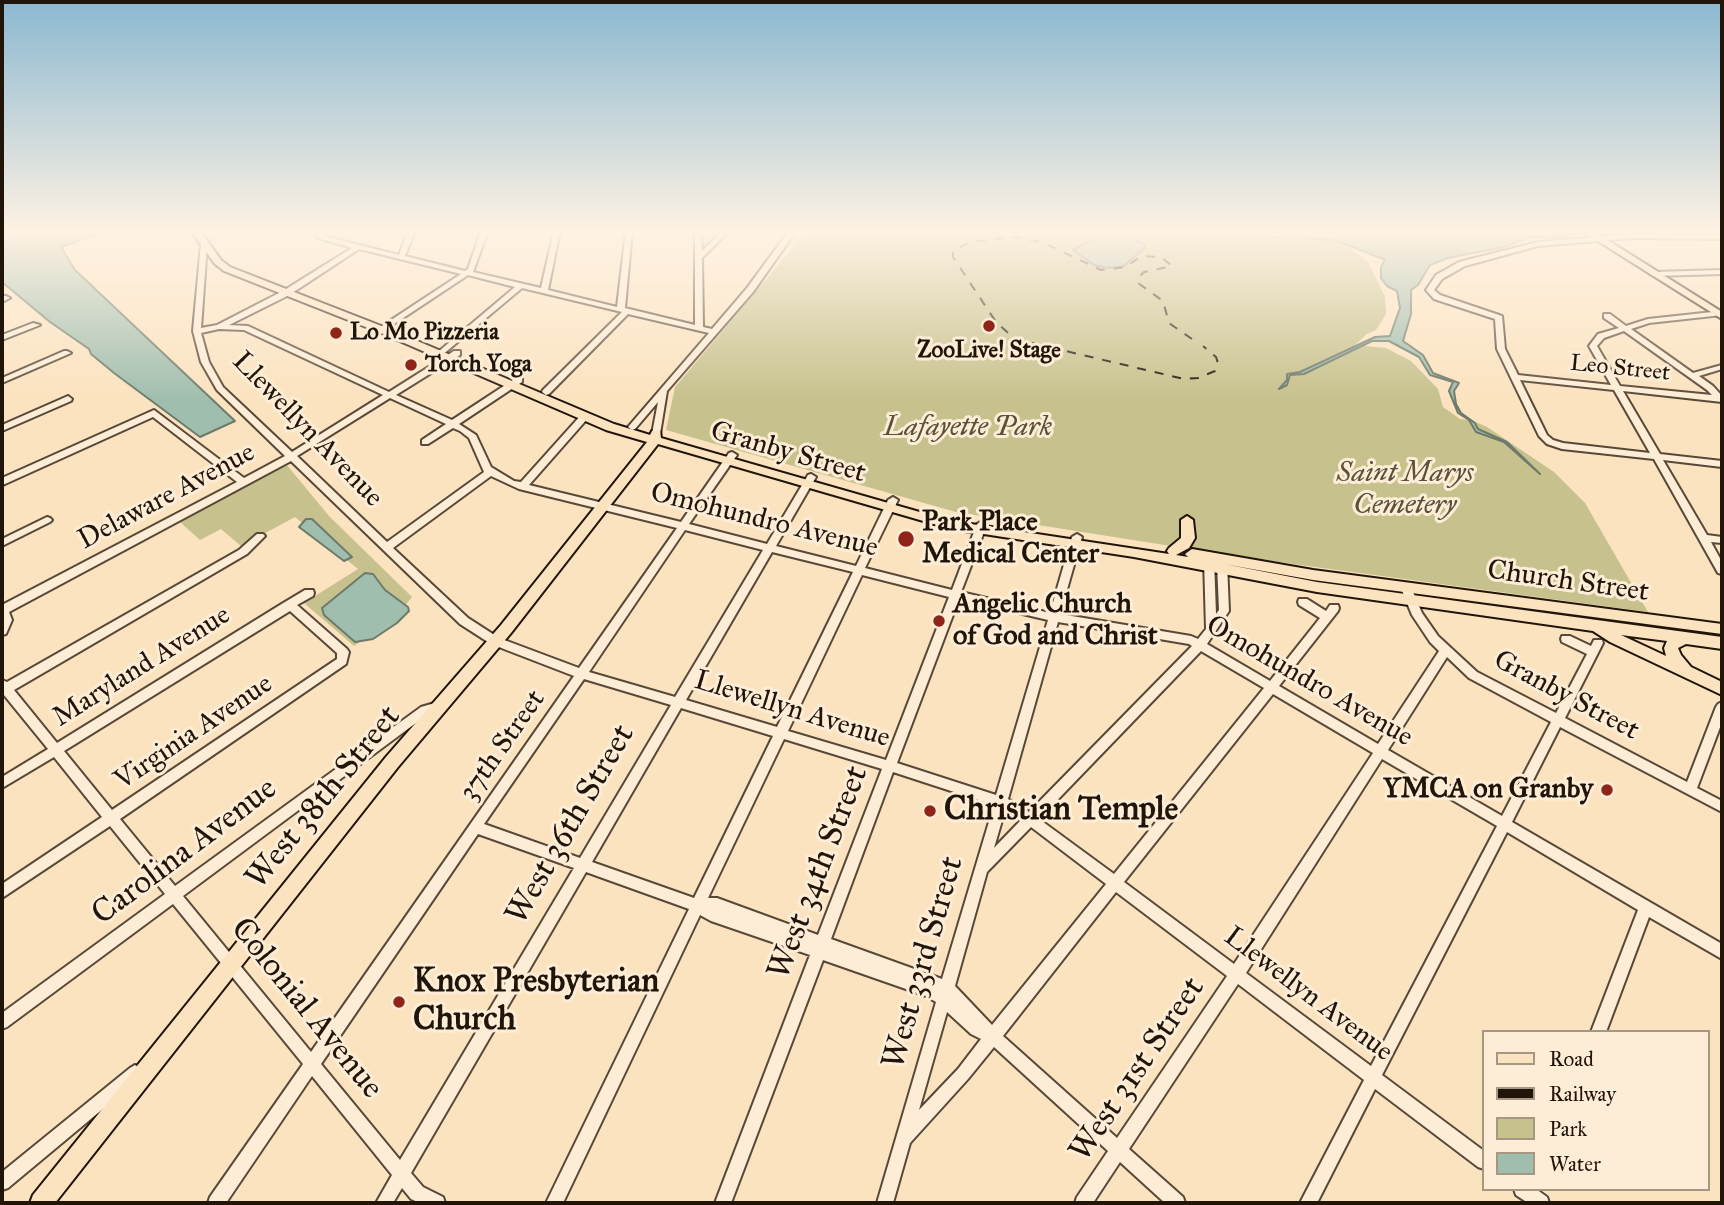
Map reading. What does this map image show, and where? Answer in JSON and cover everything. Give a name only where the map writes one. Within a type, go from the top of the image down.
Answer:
[{"type":"main road","name":"Granby Street","points":[[278,287],[448,353],[585,416],[655,437],[981,527],[1174,551],[1216,563]]},
{"type":"main road","points":[[1676,287],[1721,314]]},
{"type":"main road","name":"Granby Street","points":[[515,382],[547,392],[655,437]]},
{"type":"main road","name":"West 38th Street","points":[[41,1203],[438,707],[604,507],[655,437]]},
{"type":"main road","points":[[1174,551],[1184,545],[1188,538],[1186,520]]},
{"type":"main road","name":"Granby Street","points":[[1076,540],[1408,594]]},
{"type":"main road","name":"Church Street","points":[[1408,594],[1585,611],[1722,629]]},
{"type":"main road","name":"Church Street","points":[[1408,594],[1722,643]]},
{"type":"main road","points":[[1585,611],[1595,625],[1615,638],[1722,689]]},
{"type":"main road","points":[[1685,638],[1673,643],[1671,651],[1687,673]]},
{"type":"street","name":"Llewellyn Avenue","points":[[203,287],[197,331],[205,362],[220,388],[464,621],[495,641],[582,674],[1002,802],[1030,819],[1115,882],[1482,1159]]},
{"type":"street","points":[[219,327],[294,287]]},
{"type":"street","points":[[385,328],[445,287]]},
{"type":"street","name":"Delaware Avenue","points":[[2,609],[291,456],[390,395],[448,353],[520,287]]},
{"type":"street","points":[[530,287],[714,332]]},
{"type":"street","points":[[547,392],[624,310],[625,287]]},
{"type":"street","points":[[698,287],[699,328]]},
{"type":"street","points":[[632,427],[753,287]]},
{"type":"street","points":[[1431,287],[1437,297],[1485,312],[1500,321],[1499,341],[1545,439],[1562,446],[1722,464]]},
{"type":"street","points":[[1721,314],[1661,319],[1623,329],[1601,336],[1594,342],[1594,351],[1722,570]]},
{"type":"street","points":[[1607,316],[1721,400]]},
{"type":"street","points":[[2,338],[36,325]]},
{"type":"street","points":[[197,331],[219,327],[245,328],[452,424],[473,437],[490,472],[386,548]]},
{"type":"street","points":[[2,381],[67,352]]},
{"type":"street","points":[[1691,376],[1722,367]]},
{"type":"street","name":"Leo Street","points":[[1515,377],[1721,400]]},
{"type":"street","points":[[425,442],[515,382]]},
{"type":"street","points":[[655,437],[664,390]]},
{"type":"street","points":[[2,428],[68,399]]},
{"type":"street","points":[[2,482],[154,413],[243,482]]},
{"type":"street","points":[[522,486],[585,416]]},
{"type":"street","name":"37th Street","points":[[216,1203],[730,459]]},
{"type":"street","name":"Omohundro Avenue","points":[[490,472],[522,486],[1054,618],[1179,637],[1200,645],[1722,952]]},
{"type":"street","name":"West 36th Street","points":[[384,1203],[808,481]]},
{"type":"street","points":[[554,1203],[891,504]]},
{"type":"street","points":[[2,543],[47,520]]},
{"type":"street","name":"West 34th Street","points":[[723,1203],[981,527]]},
{"type":"street","points":[[3,688],[243,551],[261,536]]},
{"type":"street","points":[[1703,538],[1722,540]]},
{"type":"street","name":"West 33rd Street","points":[[886,1203],[1076,540]]},
{"type":"street","points":[[982,869],[1200,645],[1211,629],[1216,563]]},
{"type":"street","name":"Maryland Avenue","points":[[2,783],[309,593]]},
{"type":"street","name":"Granby Street","points":[[1408,594],[1423,624],[1445,651],[1490,685],[1722,807]]},
{"type":"street","points":[[905,1138],[992,1036],[1331,612],[1303,602]]},
{"type":"street","name":"Virginia Avenue","points":[[2,892],[342,661],[342,652],[310,622],[292,607],[284,608]]},
{"type":"street","points":[[2,609],[6,620],[2,631]]},
{"type":"street","points":[[1308,1203],[1560,721],[1595,648],[1566,639]]},
{"type":"street","name":"West 31st Street","points":[[1083,1203],[1236,974],[1445,651]]},
{"type":"street","name":"Colonial Avenue","points":[[3,688],[417,1193],[437,1203]]},
{"type":"street","name":"Carolina Avenue","points":[[2,1022],[425,710],[438,707]]},
{"type":"street","points":[[1690,790],[1722,707]]},
{"type":"street","points":[[476,827],[697,905],[712,914],[821,947],[930,990],[945,993],[976,1029],[992,1036],[1177,1203]]},
{"type":"street","points":[[1599,1030],[1646,907]]},
{"type":"street","points":[[2,1182],[164,1048]]},
{"type":"green space","points":[[759,287],[1380,287],[1385,297],[1386,314],[1376,330],[1355,345],[1386,348],[1411,361],[1438,389],[1443,407],[1460,419],[1471,420],[1487,427],[1554,472],[1585,503],[1648,612],[1234,556],[956,512],[666,430],[675,387]]},
{"type":"green space","points":[[286,464],[329,516],[412,597],[393,620],[354,646],[304,603],[358,569],[295,517],[241,546],[221,529],[200,540],[180,522]]},
{"type":"water","points":[[8,287],[93,287],[235,421],[200,437],[114,373],[91,354],[89,349],[50,322]]},
{"type":"water","points":[[1389,287],[1415,287],[1411,290],[1411,314],[1403,341],[1423,355],[1433,373],[1459,383],[1454,391],[1461,413],[1475,423],[1478,429],[1507,442],[1540,474],[1504,442],[1476,432],[1469,420],[1458,413],[1449,391],[1453,382],[1430,375],[1419,357],[1389,341],[1372,341],[1304,374],[1290,375],[1287,385],[1279,389],[1287,380],[1287,374],[1300,372],[1375,337],[1390,336],[1400,308],[1397,291]]},
{"type":"water","points":[[306,519],[312,519],[352,557],[344,561],[299,527]]},
{"type":"water","points":[[365,573],[373,574],[385,590],[408,607],[409,611],[397,623],[373,639],[355,642],[324,615],[322,608]]},
{"type":"railway","points":[[973,287],[996,322],[1015,339],[1184,379],[1198,378],[1215,371],[1218,363],[1216,357],[1203,346]]},
{"type":"railway","points":[[1144,287],[1163,301],[1169,323],[1192,339]]},
{"type":"place","name":"ZooLive! Stage","points":[[989,326]]},
{"type":"place","name":"Lo Mo Pizzeria","points":[[336,333]]},
{"type":"place","name":"Torch Yoga","points":[[411,365]]},
{"type":"place","name":"Park Place Medical Center","points":[[906,539]]},
{"type":"place","name":"Angelic Church of God and Christ","points":[[939,621]]},
{"type":"place","name":"YMCA on Granby","points":[[1607,790]]},
{"type":"place","name":"Christian Temple","points":[[930,811]]},
{"type":"place","name":"Knox Presbyterian Church","points":[[399,1002]]},
{"type":"park label","name":"Lafayette Park","points":[[968,428]]},
{"type":"park label","name":"Saint Marys Cemetery","points":[[1405,490]]}]
